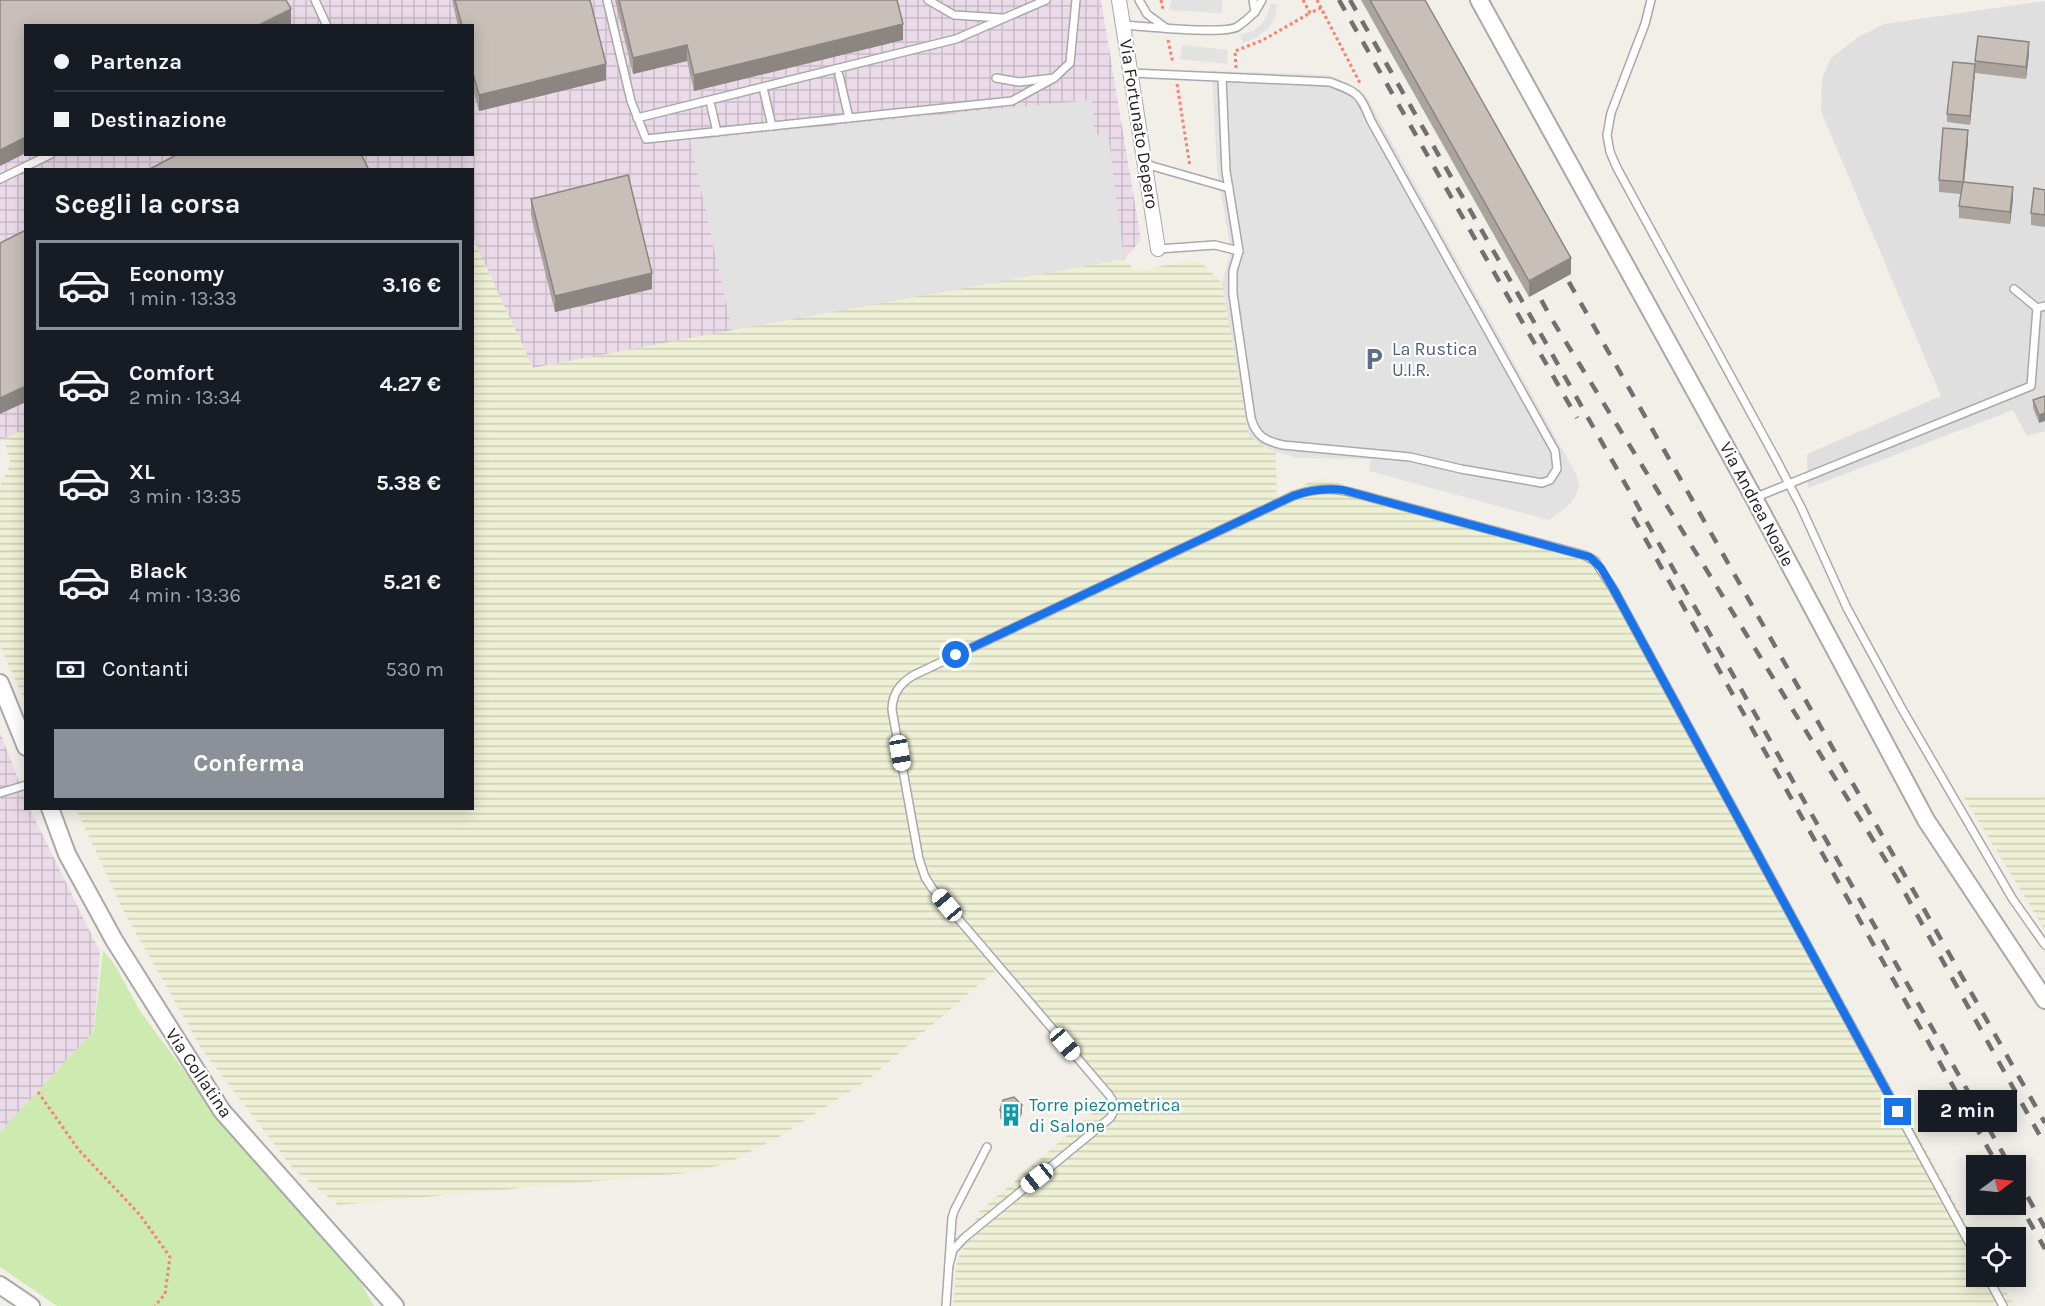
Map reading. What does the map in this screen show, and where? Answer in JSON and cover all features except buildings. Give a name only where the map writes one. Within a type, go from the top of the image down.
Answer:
[{"type":"street","name":"Via Fortunato Depero","points":[[1119,0],[1158,249]]},
{"type":"street","name":"Via Andrea Noale","points":[[1479,0],[1754,498],[1926,820],[2045,1000]]},
{"type":"street","points":[[0,683],[24,742]]},
{"type":"street","name":"Via Collatina","points":[[51,810],[67,854],[114,940],[222,1111],[395,1306]]},
{"type":"street","points":[[0,1285],[31,1306]]},
{"type":"lane","points":[[315,0],[326,24]]},
{"type":"lane","points":[[607,0],[631,101],[646,139],[1012,101],[1054,78],[1070,63],[1076,0]]},
{"type":"lane","points":[[928,0],[954,15],[1004,18]]},
{"type":"lane","points":[[637,118],[956,39],[1046,0]]},
{"type":"lane","points":[[1139,0],[1147,14],[1166,28]]},
{"type":"lane","points":[[1253,0],[1255,12]]},
{"type":"lane","points":[[1123,25],[1221,30],[1236,28],[1255,12],[1262,0]]},
{"type":"lane","points":[[1651,0],[1645,24],[1611,113],[1607,135],[1610,152],[1789,483],[1847,608],[1902,709],[2012,898],[2045,945]]},
{"type":"lane","points":[[1131,73],[1330,82],[1360,97],[1371,122],[1555,452],[1558,464],[1554,476],[1542,483],[1461,469],[1410,457],[1282,445],[1262,438],[1251,418],[1233,294],[1233,271],[1239,251],[1224,139],[1222,78]]},
{"type":"lane","points":[[839,75],[849,118]]},
{"type":"lane","points":[[996,78],[1019,82],[1054,78]]},
{"type":"lane","points":[[764,92],[772,126]]},
{"type":"lane","points":[[711,106],[717,132]]},
{"type":"lane","points":[[0,179],[47,156]]},
{"type":"lane","points":[[1145,164],[1229,188]]},
{"type":"lane","points":[[1158,249],[1215,245],[1239,251]]},
{"type":"lane","points":[[1754,498],[2031,386],[2041,307],[2014,290]]},
{"type":"lane","points":[[949,1265],[954,1250],[964,1238],[1110,1119],[1114,1114],[1114,1104],[925,877],[919,859],[892,711],[895,693],[906,680],[914,675],[1272,506],[1301,493],[1329,488],[1584,555],[1595,561],[1966,1237]]},
{"type":"lane","points":[[0,793],[24,786]]},
{"type":"lane","points":[[946,1306],[954,1210],[987,1147]]},
{"type":"lane","points":[[1993,1287],[2004,1306]]},
{"type":"path","points":[[1161,0],[1192,178]]},
{"type":"path","points":[[1303,0],[1310,13]]},
{"type":"path","points":[[1317,0],[1365,94],[1360,97]]},
{"type":"path","points":[[1236,79],[1235,51],[1263,40],[1321,8]]},
{"type":"path","points":[[38,1092],[78,1149],[140,1215],[170,1257],[165,1294],[155,1306]]},
{"type":"shaded area","points":[[0,0],[1101,0],[1141,240],[1124,259],[533,368],[474,240],[474,168],[24,168],[24,429],[0,441]]},
{"type":"shaded area","points":[[1171,0],[1222,0],[1222,13],[1169,10]]},
{"type":"shaded area","points":[[2045,1],[2045,431],[2027,436],[2013,410],[1808,488],[1807,454],[1941,396],[1821,111],[1822,79],[1831,58],[1857,38],[1884,24]]},
{"type":"shaded area","points":[[1271,3],[1277,4],[1275,17],[1268,29],[1254,39],[1243,43],[1240,35],[1253,31],[1262,24]]},
{"type":"shaded area","points":[[1182,45],[1228,50],[1227,64],[1180,59]]},
{"type":"shaded area","name":"La Rustica U.I.R.","points":[[1212,71],[1329,75],[1365,94],[1576,474],[1579,487],[1568,506],[1549,520],[1369,471],[1371,459],[1298,458],[1276,452],[1259,444],[1249,435],[1222,283],[1231,251],[1217,168]]},
{"type":"shaded area","points":[[1092,100],[1095,135],[1108,133],[1124,259],[732,330],[690,140]]},
{"type":"shaded area","points":[[0,732],[24,794],[24,810],[30,810],[100,952],[94,1031],[0,1132]]},
{"type":"green space","points":[[474,240],[533,368],[1124,259],[1136,271],[1194,260],[1201,262],[1222,283],[1249,435],[1259,444],[1276,452],[1277,497],[1319,478],[1598,554],[1968,1227],[1966,1227],[1966,1287],[2003,1287],[2015,1306],[953,1306],[957,1261],[979,1212],[1112,1096],[996,970],[869,1079],[779,1137],[726,1164],[686,1173],[338,1205],[294,1170],[203,1051],[124,912],[76,810],[474,810]]},
{"type":"green space","points":[[24,429],[24,699],[0,646],[0,486],[11,464],[4,439]]},
{"type":"green space","points":[[2045,795],[2045,930],[1963,796]]},
{"type":"green space","points":[[103,950],[116,967],[140,1011],[221,1121],[353,1269],[374,1306],[57,1306],[0,1267],[0,1132],[94,1031]]},
{"type":"railway","points":[[1339,0],[1577,418]]},
{"type":"railway","points":[[1350,0],[2004,1155]]},
{"type":"railway","points":[[1557,261],[2045,1123]]},
{"type":"railway","points":[[1530,279],[1551,318],[1896,877],[2045,1145]]},
{"type":"railway","points":[[1633,517],[1992,1155]]},
{"type":"railway","points":[[2026,1194],[2045,1228]]},
{"type":"railway","points":[[2026,1215],[2045,1249]]},
{"type":"place","name":"La Rustica U.I.R.","points":[[1374,359]]},
{"type":"place","name":"Torre piezometrica di Salone","points":[[1011,1115]]},
{"type":"route","points":[[956,655],[1293,496],[1308,491],[1329,488],[1343,490],[1590,557],[1601,568],[1614,590],[1898,1112]]}]
